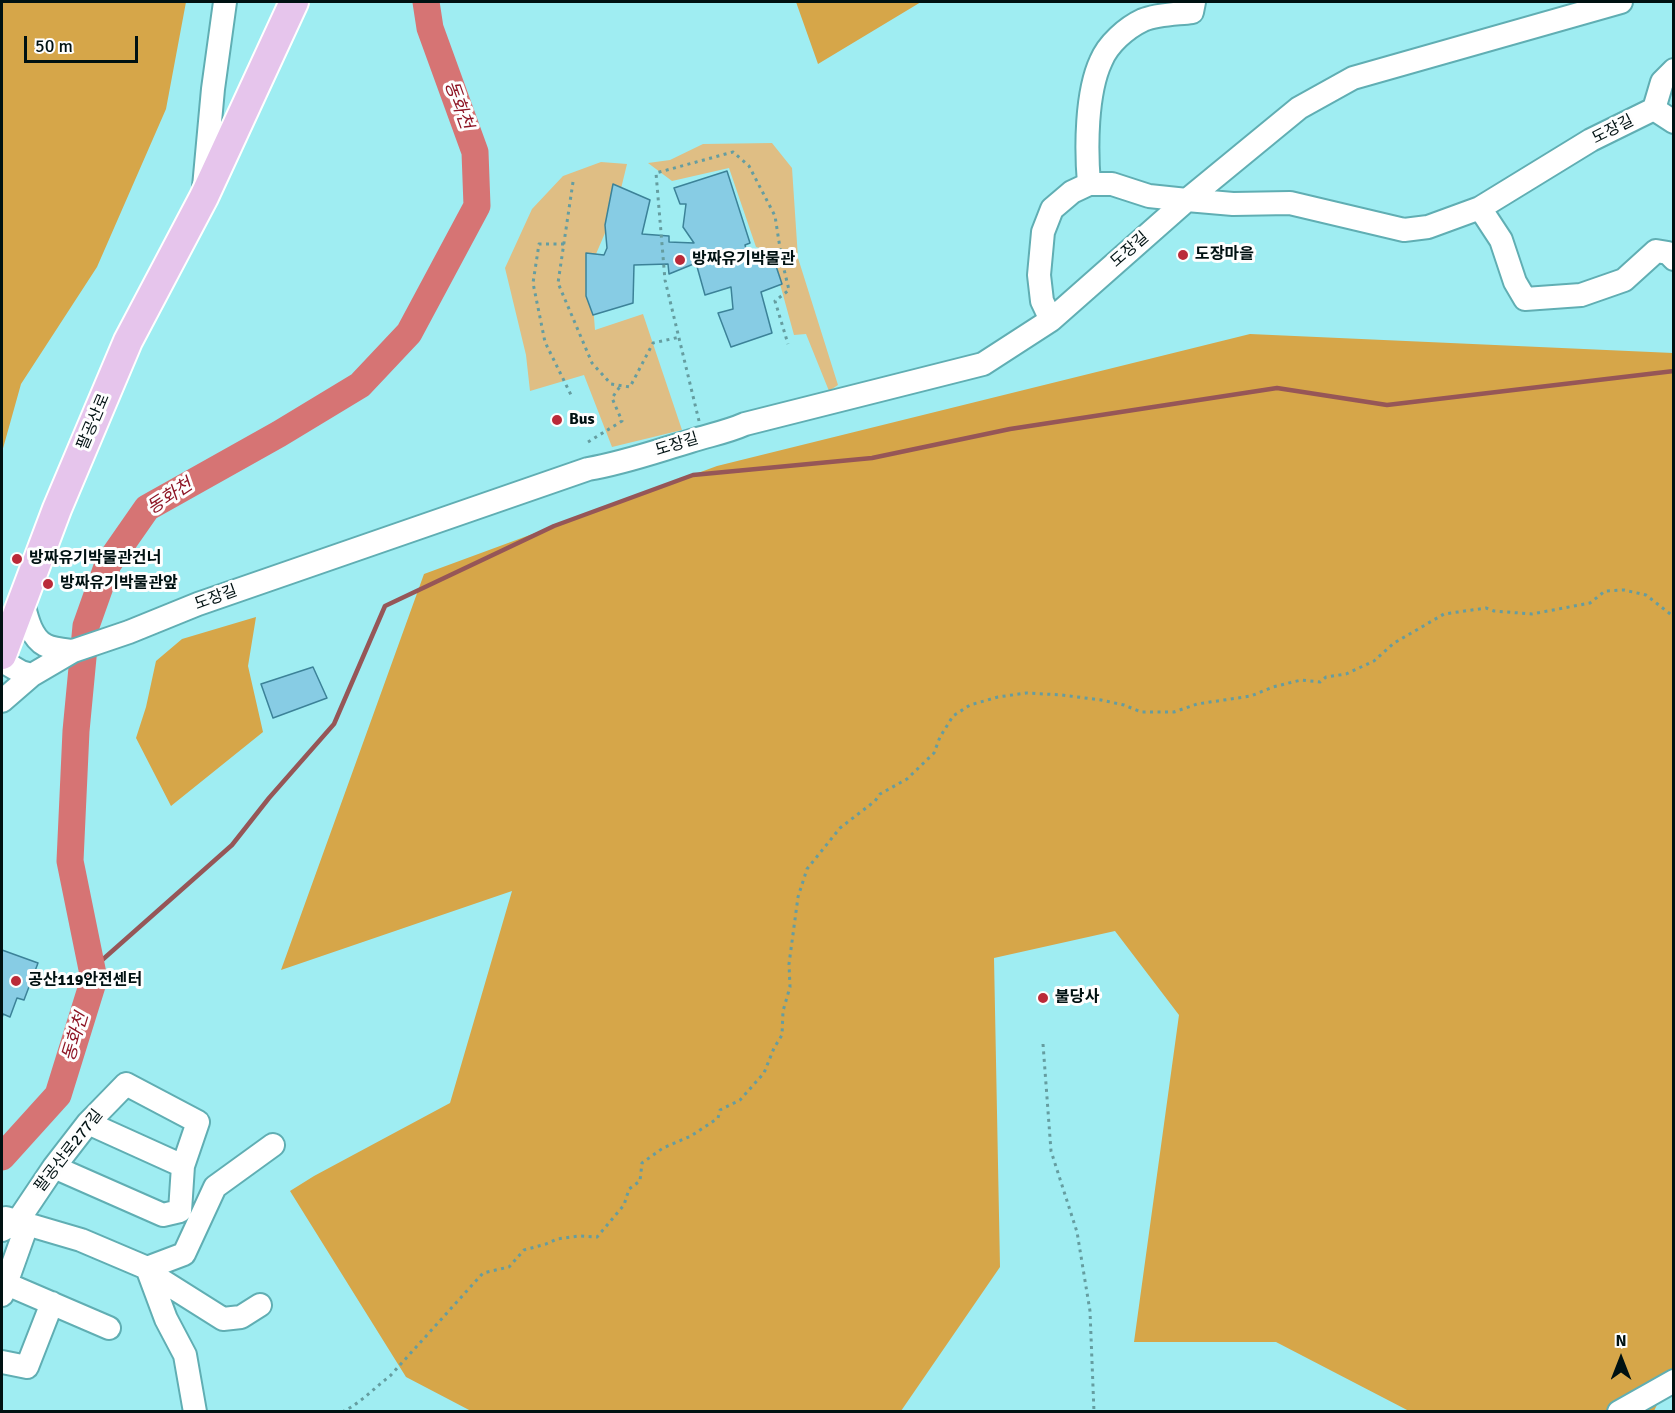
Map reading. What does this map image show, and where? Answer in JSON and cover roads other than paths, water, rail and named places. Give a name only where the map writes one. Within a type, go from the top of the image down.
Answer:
[{"type":"main road","name":"팔공산로","points":[[2,655],[57,509],[128,341],[204,197],[294,2]]},
{"type":"street","name":"팔공산로","points":[[204,197],[213,89],[225,2]]},
{"type":"street","points":[[1089,184],[1087,160],[1092,89],[1101,60],[1124,30],[1145,19],[1192,12],[1194,2]]},
{"type":"street","name":"도장길","points":[[2,701],[40,662],[129,632],[198,604],[588,469],[618,464],[745,424],[983,364],[1051,320],[1187,200],[1299,108],[1353,78],[1621,2]]},
{"type":"street","name":"도장길","points":[[1187,200],[1233,204],[1290,203],[1404,230],[1428,227],[1480,208],[1591,140],[1654,109],[1662,82],[1674,70]]},
{"type":"street","name":"도장길","points":[[1654,109],[1674,122]]},
{"type":"street","points":[[1051,320],[1042,301],[1039,275],[1043,232],[1052,208],[1072,192],[1089,184],[1112,184],[1149,196],[1187,200]]},
{"type":"street","points":[[1480,208],[1501,240],[1515,282],[1525,299],[1581,295],[1624,280],[1656,251],[1668,253],[1674,258]]},
{"type":"street","points":[[2,661],[21,672],[40,662],[36,636],[28,622],[22,599]]},
{"type":"street","name":"팔공산로277길","points":[[3,1287],[12,1223],[88,1123],[126,1084],[198,1122],[183,1166]]},
{"type":"street","points":[[54,1167],[163,1215],[180,1211],[183,1166],[88,1123]]},
{"type":"street","points":[[148,1271],[183,1254],[215,1187],[273,1144]]},
{"type":"street","points":[[12,1223],[81,1240],[148,1271],[223,1319],[241,1317],[260,1305]]},
{"type":"street","points":[[148,1271],[166,1319],[185,1355],[195,1412]]},
{"type":"street","points":[[3,1287],[52,1304],[109,1328]]},
{"type":"street","points":[[2,1362],[27,1367],[52,1304]]},
{"type":"street","points":[[1619,1412],[1674,1381]]},
{"type":"waterway","name":"동화천","points":[[2,1157],[58,1095],[94,979],[70,861],[76,731],[86,626],[108,564],[147,508],[279,434],[360,385],[409,333],[477,206],[475,152],[430,28],[426,2]]},
{"type":"waterway","points":[[92,969],[232,845],[269,798],[334,724],[385,606],[554,526],[693,475],[872,458],[1010,429],[1277,388],[1387,405],[1674,371]]},
{"type":"place","name":"도장마을","points":[[1183,255]]},
{"type":"place","name":"방짜유기박물관","points":[[680,260]]},
{"type":"place","name":"Bus","points":[[557,420]]},
{"type":"place","name":"방짜유기박물관건너","points":[[17,559]]},
{"type":"place","name":"방짜유기박물관앞","points":[[48,584]]},
{"type":"place","name":"공산119안전센터","points":[[16,981]]},
{"type":"place","name":"불당사","points":[[1043,998]]}]
